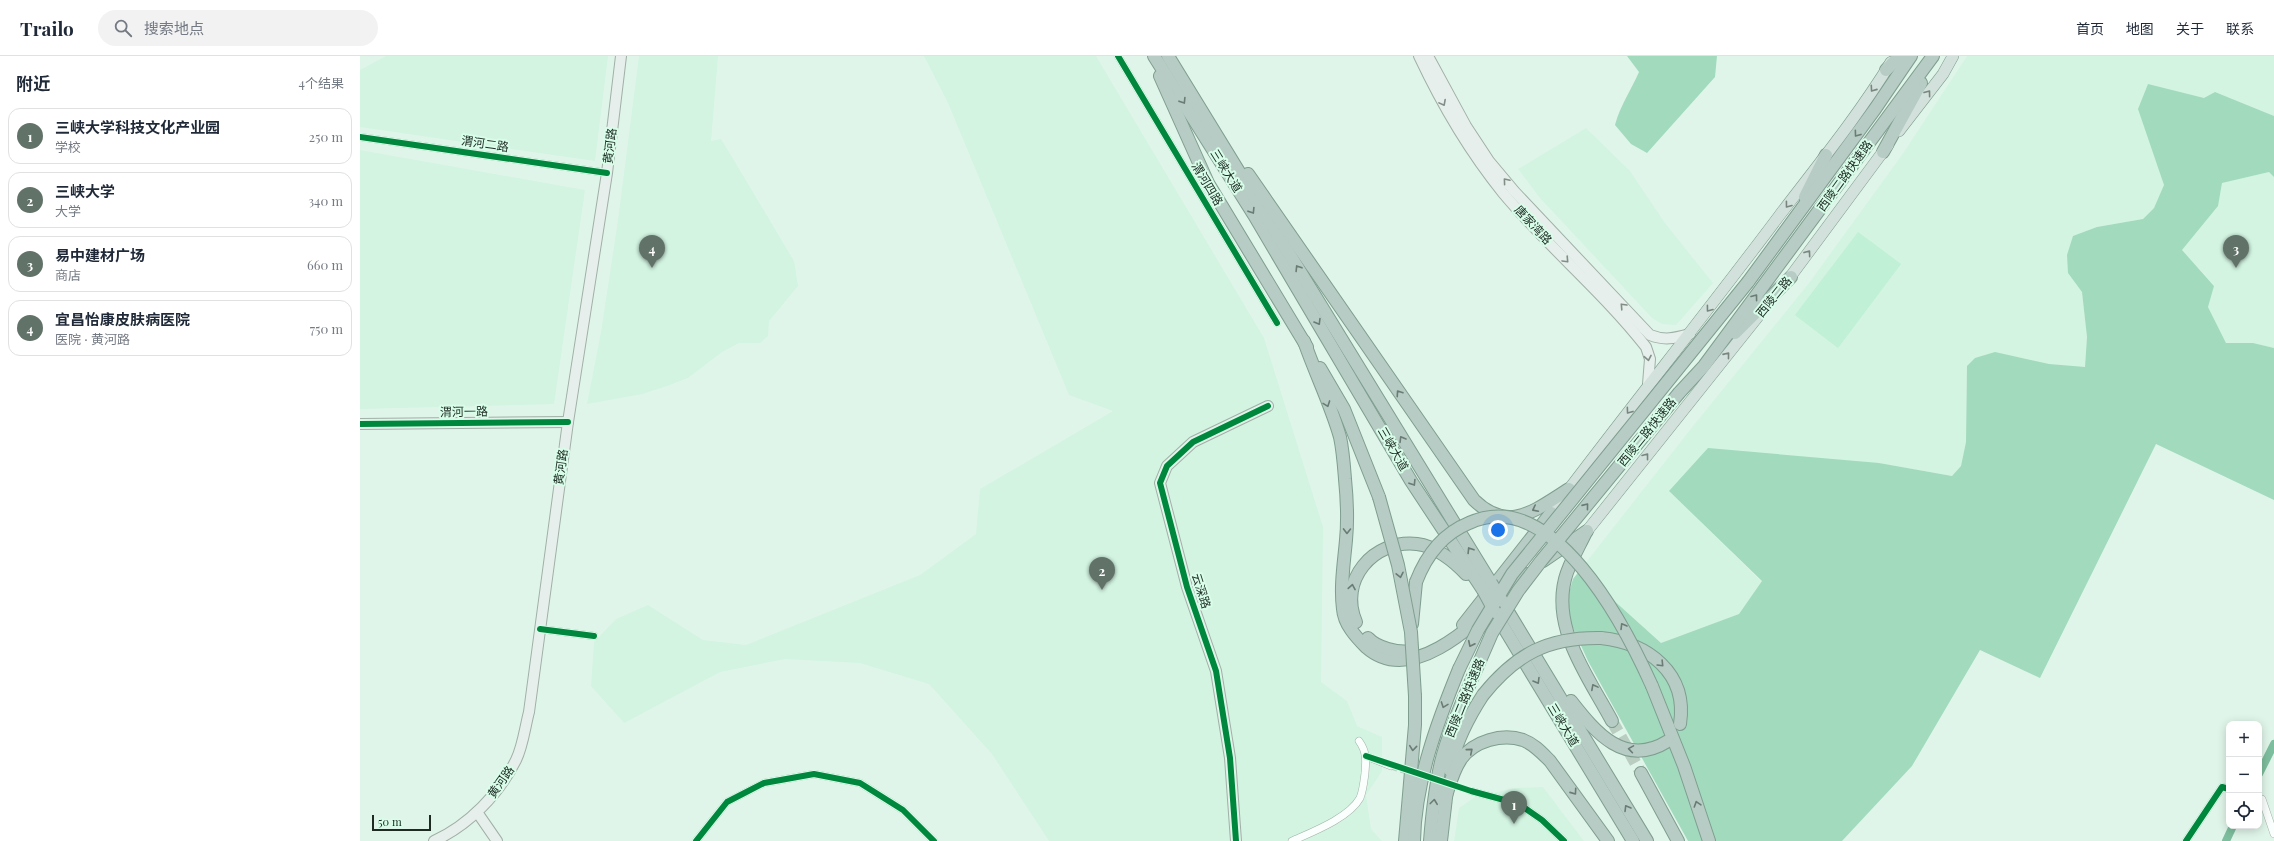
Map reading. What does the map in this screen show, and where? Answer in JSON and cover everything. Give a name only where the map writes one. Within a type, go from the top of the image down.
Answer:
[{"type":"highway","points":[[1153,56],[1208,183],[1344,409],[1379,497],[1398,565],[1411,632]]},
{"type":"highway","name":"三峡大道","points":[[1153,56],[1254,215],[1411,481],[1487,587]]},
{"type":"highway","name":"三峡大道","points":[[1168,56],[1487,587],[1633,841]]},
{"type":"highway","points":[[1886,70],[1900,56]]},
{"type":"highway","name":"西陵二路快速路","points":[[1414,841],[1420,794],[1431,742],[1458,669],[1478,630],[1512,574],[1748,282],[1788,230],[1911,56]]},
{"type":"highway","points":[[1883,152],[1934,56]]},
{"type":"highway","name":"西陵二路快速路","points":[[1430,841],[1434,799],[1441,762],[1451,730],[1492,633],[1518,591],[1679,393],[1704,366],[1934,56]]},
{"type":"highway","points":[[1200,108],[1266,198],[1420,424],[1474,500],[1486,512],[1499,517],[1517,518],[1537,509],[1569,489]]},
{"type":"highway","points":[[1788,230],[1826,155]]},
{"type":"highway","points":[[1704,366],[1790,277]]},
{"type":"highway","points":[[1304,341],[1340,437],[1347,503],[1342,590],[1343,611],[1357,638],[1368,649],[1382,656],[1400,660],[1426,654],[1451,641],[1538,565],[1587,530]]},
{"type":"highway","points":[[1487,587],[1457,564],[1434,550],[1417,544],[1395,545],[1377,554],[1360,568],[1354,580],[1351,611],[1358,628],[1372,643],[1402,652],[1420,649],[1441,640],[1462,627],[1551,513]]},
{"type":"highway","points":[[1405,841],[1415,725],[1415,696],[1411,632],[1413,596],[1416,582],[1421,568],[1435,547],[1461,526],[1484,518],[1504,516],[1533,525],[1551,538],[1577,564],[1610,605],[1625,629],[1652,686],[1684,766],[1709,841]]},
{"type":"highway","points":[[1587,530],[1565,578],[1561,599],[1562,618],[1575,653],[1612,721]]},
{"type":"highway","name":"三峡大道","points":[[1499,609],[1524,636],[1647,841]]},
{"type":"highway","points":[[1524,636],[1569,699],[1600,736],[1617,746],[1634,750],[1657,748],[1668,741]]},
{"type":"highway","points":[[1441,841],[1446,796],[1456,747],[1468,718],[1483,695],[1510,666],[1537,649],[1567,640],[1601,638],[1626,642],[1640,647],[1661,663],[1669,672],[1678,695],[1681,716],[1680,724]]},
{"type":"highway","points":[[1446,796],[1452,774],[1462,758],[1472,748],[1485,741],[1501,738],[1522,740],[1540,750],[1550,760],[1608,841]]},
{"type":"highway","points":[[1641,773],[1678,841]]},
{"type":"main road","name":"黄河路","points":[[434,841],[456,829],[477,812],[497,791],[517,759],[529,712],[568,422],[607,173],[621,56]]},
{"type":"main road","name":"唐家湾路","points":[[1419,56],[1450,117],[1479,161],[1504,194],[1646,347],[1650,359],[1648,384]]},
{"type":"main road","name":"唐家湾路","points":[[1428,56],[1466,126],[1489,161],[1515,192],[1650,335],[1659,338],[1671,339],[1690,334]]},
{"type":"main road","points":[[1551,513],[1648,384],[1690,334],[1826,155],[1886,70],[1894,56]]},
{"type":"main road","name":"西陵二路","points":[[1587,530],[1790,277],[1943,74],[1953,56]]},
{"type":"main road","name":"云深路","points":[[1236,841],[1230,758],[1216,671],[1187,586],[1160,483],[1167,466],[1193,442],[1268,406]]},
{"type":"main road","name":"渭河一路","points":[[360,424],[568,422]]},
{"type":"main road","points":[[1596,454],[1591,465],[1589,475],[1591,482],[1602,490],[1610,489],[1619,485],[1635,470]]},
{"type":"main road","points":[[477,812],[497,841]]},
{"type":"street","name":"渭河四路","points":[[1118,56],[1277,323]]},
{"type":"street","name":"渭河二路","points":[[360,137],[607,173]]},
{"type":"street","points":[[540,629],[594,636]]},
{"type":"street","points":[[1292,841],[1347,812],[1356,804],[1361,796],[1366,756],[1365,748],[1359,741]]},
{"type":"street","points":[[1366,756],[1391,766]]},
{"type":"street","points":[[696,841],[727,802],[764,783],[814,774],[860,783],[903,810],[934,841]]},
{"type":"street","points":[[2186,841],[2222,787],[2226,788]]},
{"type":"street","points":[[1471,791],[1519,804],[1542,820],[1564,841]]},
{"type":"street","points":[[2262,804],[2274,834]]},
{"type":"shaded area","points":[[386,56],[608,56],[595,161],[360,127],[360,70]]},
{"type":"shaded area","points":[[639,56],[718,56],[711,141],[721,139],[732,157],[794,261],[798,286],[769,321],[768,336],[760,343],[739,343],[722,352],[688,378],[667,386],[642,394],[587,404],[601,332],[618,220]]},
{"type":"shaded area","points":[[924,56],[1096,56],[1264,338],[1323,527],[1321,682],[1347,701],[1357,726],[1382,737],[1382,771],[1366,795],[1371,829],[1382,841],[1049,841],[992,754],[929,684],[860,663],[785,659],[720,672],[624,723],[591,686],[594,642],[616,619],[648,605],[703,640],[746,645],[920,575],[976,534],[980,489],[1113,411],[1069,395],[948,103]]},
{"type":"shaded area","points":[[1627,56],[1717,56],[1715,77],[1647,153],[1631,144],[1615,125],[1639,72]]},
{"type":"shaded area","points":[[1967,56],[2274,56],[2274,116],[2215,92],[2157,162],[2164,186],[2154,208],[2143,219],[2097,227],[2068,273],[2082,292],[2087,337],[2085,368],[2049,364],[1967,366],[1966,442],[1961,466],[1952,476],[1879,463],[1669,491],[1762,582],[1739,614],[1661,643],[1580,570],[1693,426],[1809,283],[1904,152]]},
{"type":"shaded area","points":[[2148,84],[2204,98],[2215,92],[2274,116],[2274,177],[2269,172],[2222,183],[2218,206],[2182,250],[2214,286],[2208,307],[2226,343],[2253,343],[2274,348],[2274,500],[2156,444],[2040,678],[1980,650],[1912,766],[1842,841],[1688,841],[1588,661],[1568,617],[1568,596],[1573,579],[1580,570],[1661,643],[1739,614],[1762,581],[1669,491],[1708,448],[1879,463],[1952,476],[1961,466],[1966,442],[1967,366],[1975,358],[1995,352],[2049,364],[2085,367],[2087,337],[2082,292],[2068,273],[2067,255],[2073,236],[2097,227],[2143,219],[2154,208],[2164,185],[2138,109]]},
{"type":"shaded area","points":[[1586,128],[1630,171],[1665,223],[1713,283],[1676,325],[1662,324],[1652,318],[1540,198],[1518,169]]},
{"type":"shaded area","points":[[360,150],[585,190],[554,404],[360,409]]},
{"type":"shaded area","points":[[2269,172],[2274,177],[2274,348],[2253,343],[2226,343],[2208,307],[2214,285],[2182,250],[2218,206],[2222,183]]},
{"type":"shaded area","points":[[1858,232],[1901,264],[1838,348],[1795,315]]},
{"type":"shaded area","points":[[1543,787],[1584,841],[1454,841],[1459,808],[1475,797],[1515,788]]},
{"type":"waterway","points":[[2262,768],[2274,744]]},
{"type":"waterway","points":[[2226,841],[2232,829]]},
{"type":"tunnel","points":[[1612,721],[1641,773]]},
{"type":"tunnel","points":[[1391,766],[1471,791]]},
{"type":"cycle path","points":[[1118,56],[1277,323]]},
{"type":"cycle path","points":[[360,137],[607,173]]},
{"type":"cycle path","points":[[1236,841],[1230,758],[1216,671],[1187,587],[1160,483],[1167,466],[1193,442],[1268,406]]},
{"type":"cycle path","points":[[360,424],[568,422]]},
{"type":"cycle path","points":[[540,629],[594,636]]},
{"type":"cycle path","points":[[1366,756],[1471,791],[1519,804],[1542,820],[1564,841]]},
{"type":"cycle path","points":[[696,841],[727,802],[764,783],[814,774],[860,783],[903,810],[934,841]]},
{"type":"cycle path","points":[[2186,841],[2222,787],[2226,788]]},
{"type":"place","name":"宜昌怡康皮肤病医院","points":[[652,268]]},
{"type":"place","name":"易中建材广场","points":[[2236,268]]},
{"type":"place","name":"三峡大学","points":[[1102,590]]},
{"type":"place","name":"三峡大学科技文化产业园","points":[[1514,824]]}]
